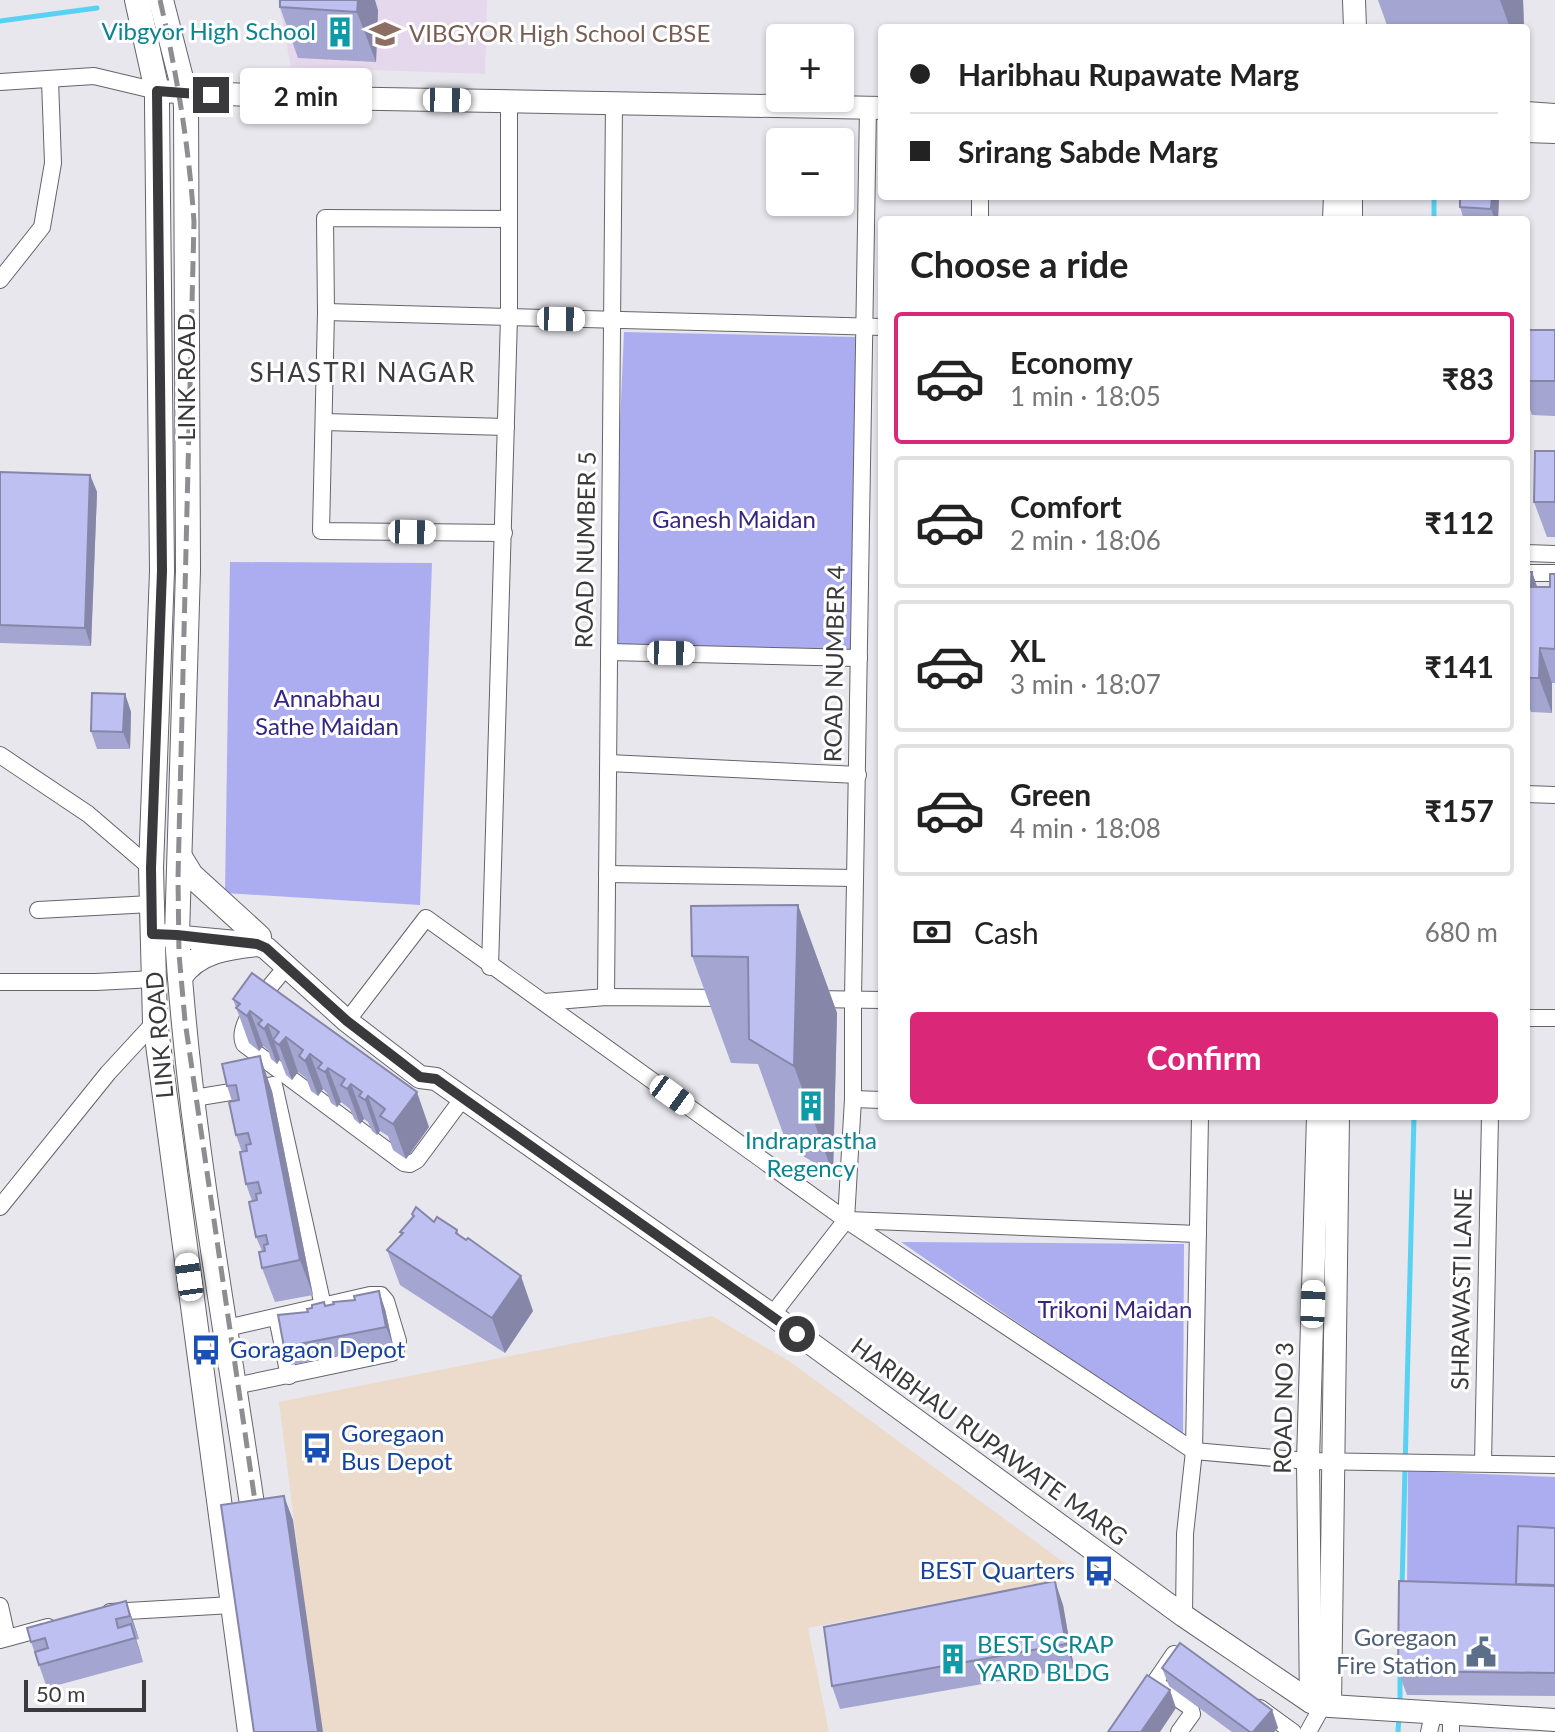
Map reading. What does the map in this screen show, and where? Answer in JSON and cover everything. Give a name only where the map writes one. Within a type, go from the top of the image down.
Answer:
[{"type":"main road","name":"LINK ROAD","points":[[137,0],[157,98],[162,571],[151,868],[155,1022],[250,1732]]},
{"type":"main road","name":"LINK ROAD","points":[[161,0],[185,100],[188,570],[177,930],[199,1148],[259,1551]]},
{"type":"main road","points":[[180,857],[191,875],[258,941]]},
{"type":"main road","points":[[180,977],[195,960],[227,947],[258,941]]},
{"type":"main road","points":[[172,1151],[199,1148]]},
{"type":"main road","points":[[198,1340],[228,1331]]},
{"type":"street","points":[[0,82],[94,76],[157,98],[185,100],[875,114]]},
{"type":"street","points":[[0,280],[42,227],[53,163],[50,80]]},
{"type":"street","points":[[490,967],[509,317],[508,107]]},
{"type":"street","name":"ROAD NUMBER 5","points":[[606,997],[614,109]]},
{"type":"street","name":"ROAD NUMBER 4","points":[[846,1220],[853,1099],[864,327],[875,114]]},
{"type":"street","points":[[1530,114],[1553,123]]},
{"type":"street","points":[[1530,130],[1553,123]]},
{"type":"street","points":[[504,533],[321,531],[325,218],[509,219]]},
{"type":"street","points":[[326,312],[878,327]]},
{"type":"street","points":[[324,422],[506,427]]},
{"type":"street","points":[[1530,553],[1555,554]]},
{"type":"street","points":[[1530,573],[1555,573]]},
{"type":"street","points":[[609,652],[859,658]]},
{"type":"street","points":[[0,755],[88,814],[151,868]]},
{"type":"street","points":[[609,763],[858,775]]},
{"type":"street","points":[[1530,794],[1555,795]]},
{"type":"street","points":[[607,874],[855,878]]},
{"type":"street","points":[[38,910],[152,921],[177,930],[271,941],[351,1016],[426,918],[490,967],[544,1002],[846,1220],[1194,1451],[1332,1462],[1555,1465]]},
{"type":"street","name":"HARIBHAU RUPAWATE MARG","points":[[258,941],[420,1077],[436,1079],[772,1315],[1184,1616],[1321,1704]]},
{"type":"street","points":[[286,967],[244,1022],[241,1038],[279,1080],[410,1164],[417,1160],[463,1098]]},
{"type":"street","points":[[0,982],[154,979]]},
{"type":"street","points":[[544,1002],[606,997],[745,998]]},
{"type":"street","points":[[791,998],[878,1000]]},
{"type":"street","points":[[1530,1018],[1555,1018]]},
{"type":"street","points":[[0,1207],[108,1073],[155,1022]]},
{"type":"street","points":[[194,1098],[279,1080]]},
{"type":"street","points":[[279,1080],[323,1306]]},
{"type":"street","points":[[853,1099],[878,1100]]},
{"type":"street","points":[[1184,1616],[1185,1534],[1194,1451],[1200,1120]]},
{"type":"street","name":"ROAD NO 3","points":[[1318,1120],[1308,1461],[1321,1704]]},
{"type":"street","points":[[1308,1732],[1321,1704],[1332,1462],[1338,1120]]},
{"type":"street","name":"SHRAWASTI LANE","points":[[1483,1463],[1490,1120]]},
{"type":"street","points":[[846,1220],[1198,1234]]},
{"type":"street","points":[[772,1315],[846,1220]]},
{"type":"street","points":[[228,1331],[323,1306],[381,1295],[386,1301],[398,1341],[392,1353],[235,1386]]},
{"type":"street","points":[[277,1318],[289,1376]]},
{"type":"street","points":[[91,1614],[127,1609],[232,1605]]},
{"type":"street","points":[[1,1615],[4,1639],[63,1622]]},
{"type":"street","points":[[1121,1732],[1173,1655],[1187,1655]]},
{"type":"street","points":[[1154,1682],[1190,1707],[1192,1714],[1179,1732]]},
{"type":"street","points":[[1246,1698],[1293,1732]]},
{"type":"street","points":[[1321,1704],[1396,1710],[1441,1722],[1555,1720]]},
{"type":"shaded area","name":"VIBGYOR High School CBSE","points":[[278,0],[487,0],[485,74],[291,67]]},
{"type":"shaded area","points":[[712,1316],[789,1361],[1081,1575],[808,1628],[829,1732],[321,1732],[279,1402]]},
{"type":"green space","name":"Ganesh Maidan","points":[[624,332],[857,337],[850,649],[610,651]]},
{"type":"green space","name":"Annabhau Sathe Maidan","points":[[230,562],[432,563],[420,905],[225,893]]},
{"type":"green space","name":"Trikoni Maidan","points":[[901,1242],[1184,1244],[1183,1444],[1165,1424]]},
{"type":"green space","points":[[1408,1471],[1555,1477],[1555,1596],[1407,1592]]},
{"type":"building","points":[[280,0],[358,0],[357,12],[280,7]]},
{"type":"building","points":[[1460,200],[1492,200],[1491,209],[1460,207]]},
{"type":"building","points":[[1530,330],[1555,330],[1555,381],[1530,381]]},
{"type":"building","points":[[1535,451],[1555,451],[1555,502],[1534,502]]},
{"type":"building","points":[[0,472],[90,475],[85,628],[0,625]]},
{"type":"building","points":[[1530,572],[1531,587],[1550,587],[1550,574],[1555,574],[1555,649],[1540,648],[1539,678],[1530,678]]},
{"type":"building","points":[[92,693],[125,694],[123,732],[91,731]]},
{"type":"building","points":[[798,905],[794,1066],[749,1039],[748,957],[692,956],[691,906]]},
{"type":"building","points":[[252,973],[417,1092],[393,1124],[380,1116],[385,1109],[368,1096],[365,1100],[359,1096],[362,1092],[351,1084],[347,1089],[341,1085],[345,1079],[328,1068],[325,1072],[318,1068],[322,1063],[310,1054],[305,1061],[299,1056],[303,1050],[286,1037],[279,1045],[273,1040],[279,1032],[268,1024],[264,1029],[258,1024],[262,1020],[250,1011],[247,1016],[236,1008],[240,1004],[233,999]]},
{"type":"building","points":[[260,1056],[300,1260],[262,1268],[259,1252],[265,1251],[264,1245],[268,1244],[266,1235],[256,1237],[249,1202],[257,1200],[256,1194],[261,1193],[258,1182],[246,1184],[240,1152],[247,1151],[246,1145],[251,1144],[248,1133],[236,1135],[229,1102],[239,1100],[236,1085],[227,1086],[222,1064]]},
{"type":"building","points":[[416,1207],[434,1222],[437,1217],[457,1230],[456,1233],[466,1240],[468,1238],[521,1276],[492,1318],[387,1250],[403,1233],[400,1232],[414,1216]]},
{"type":"building","points":[[379,1291],[386,1327],[284,1347],[278,1315],[308,1312],[312,1305],[324,1302],[325,1306],[355,1300],[354,1296]]},
{"type":"building","points":[[284,1496],[318,1732],[254,1732],[221,1505]]},
{"type":"building","points":[[1518,1526],[1555,1528],[1555,1585],[1516,1584]]},
{"type":"building","points":[[1055,1581],[1066,1644],[832,1686],[824,1627]]},
{"type":"building","name":"Goregaon Fire Station","points":[[1399,1581],[1555,1586],[1555,1673],[1398,1671]]},
{"type":"building","points":[[126,1601],[130,1616],[116,1619],[118,1628],[131,1624],[135,1638],[39,1665],[35,1652],[48,1648],[45,1638],[31,1642],[27,1628]]},
{"type":"building","points":[[1180,1643],[1272,1710],[1253,1732],[1162,1668]]},
{"type":"building","points":[[1147,1675],[1170,1690],[1141,1732],[1108,1732]]},
{"type":"waterway","points":[[0,21],[97,8]]},
{"type":"waterway","points":[[1434,200],[1434,216]]},
{"type":"waterway","points":[[1402,1587],[1414,1120]]},
{"type":"waterway","points":[[1400,1673],[1400,1703]]},
{"type":"waterway","points":[[1398,1732],[1399,1717]]},
{"type":"railway","points":[[160,0],[182,111],[194,222],[178,878],[179,954],[185,1021],[258,1522]]},
{"type":"place","name":"Vibgyor High School","points":[[340,32]]},
{"type":"place","name":"VIBGYOR High School CBSE","points":[[385,34]]},
{"type":"place","name":"Indraprastha Regency","points":[[811,1106]]},
{"type":"place","name":"Goragaon Depot","points":[[206,1350]]},
{"type":"place","name":"Goregaon Bus Depot","points":[[317,1448]]},
{"type":"place","name":"BEST Quarters","points":[[1099,1571]]},
{"type":"place","name":"Goregaon Fire Station","points":[[1481,1652]]},
{"type":"place","name":"BEST SCRAP YARD BLDG","points":[[953,1659]]},
{"type":"district","name":"SHASTRI NAGAR","points":[[363,373]]},
{"type":"route","points":[[211,95],[157,91],[162,571],[151,868],[152,934],[257,944],[266,948],[347,1021],[420,1077],[436,1079],[797,1334]]}]
